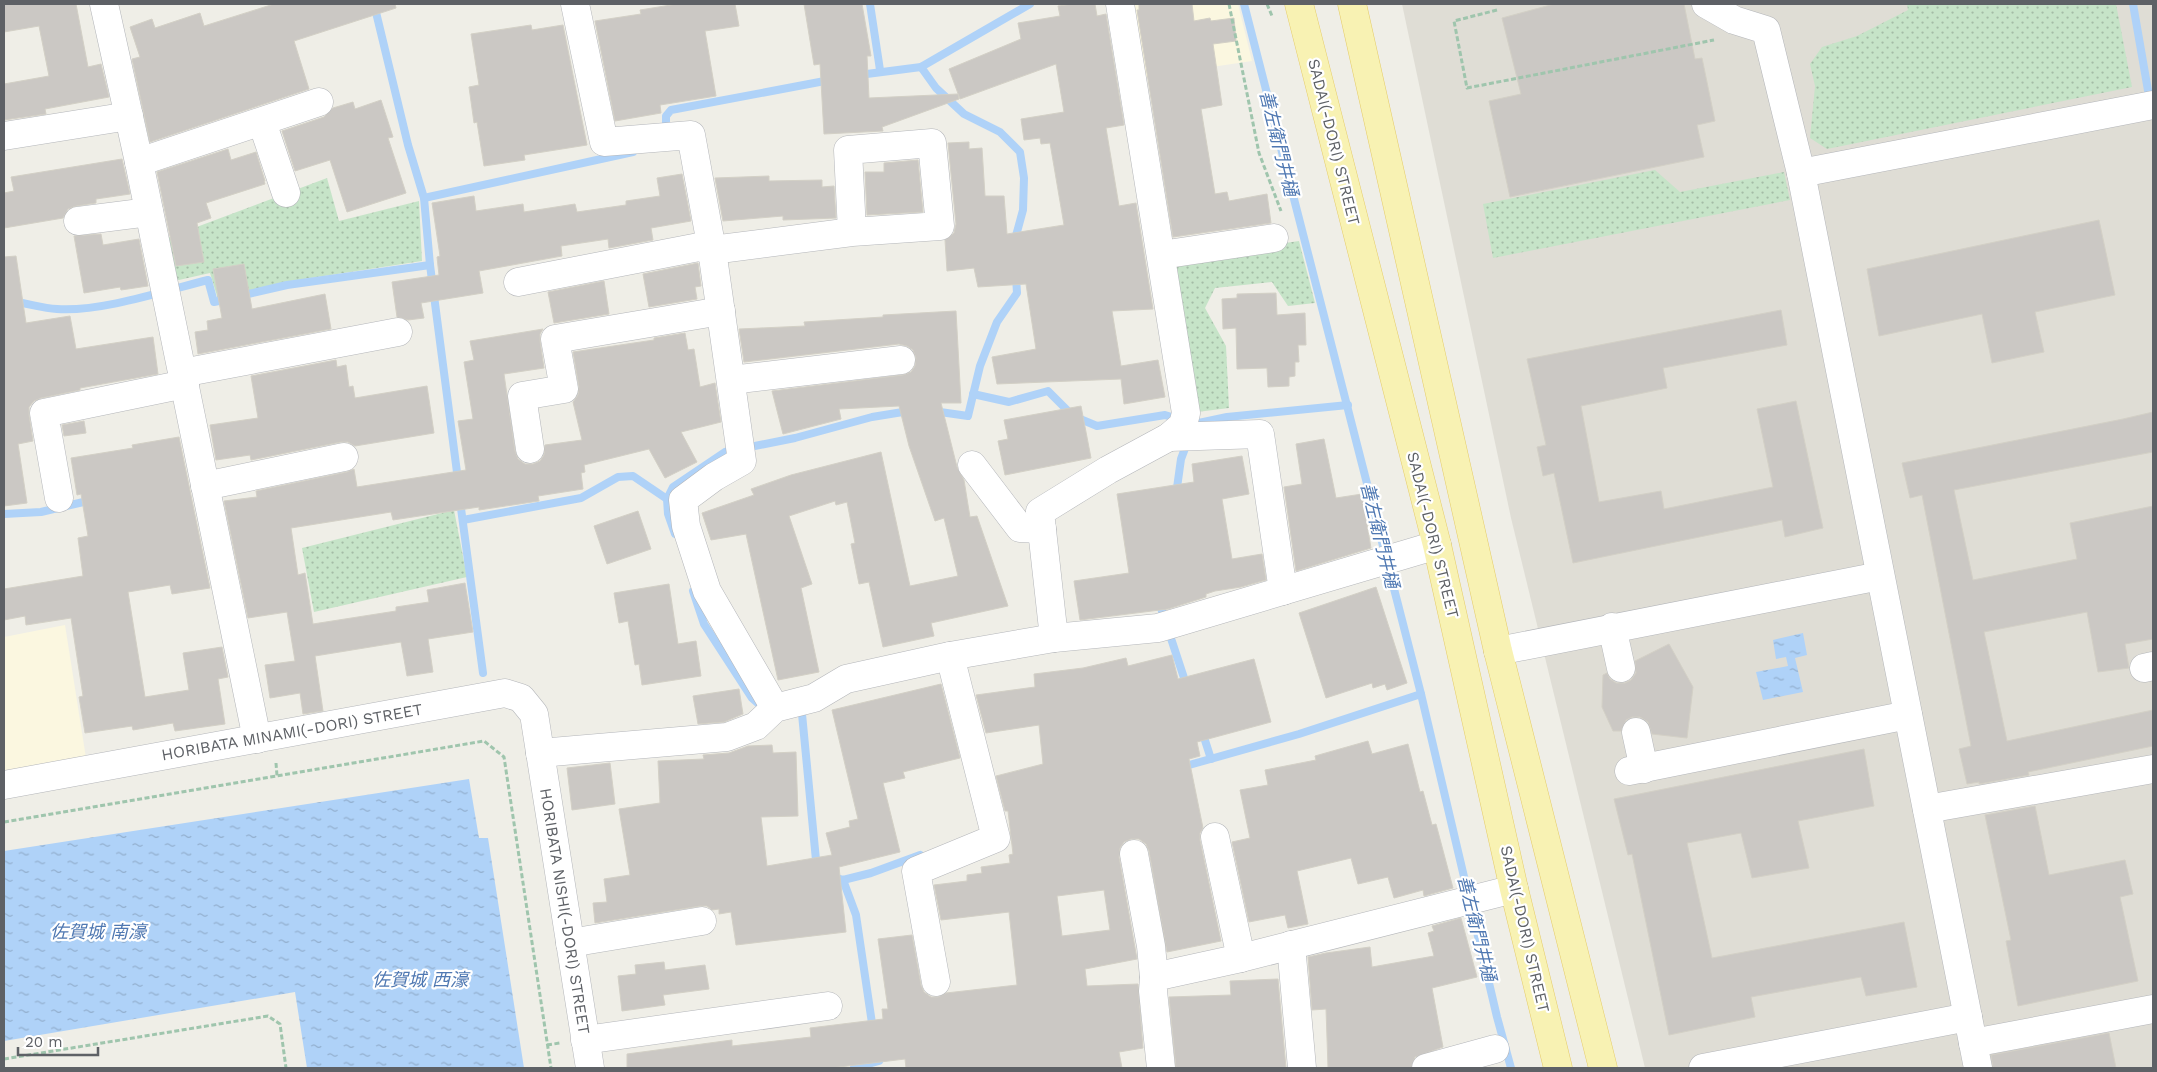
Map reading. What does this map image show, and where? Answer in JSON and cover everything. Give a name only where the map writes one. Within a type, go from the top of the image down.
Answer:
[{"type":"main road","name":"SADAI(-DORI) STREET","points":[[1299,4],[1437,545],[1514,889],[1558,1068]]},
{"type":"main road","points":[[1352,4],[1498,651],[1603,1068]]},
{"type":"street","points":[[575,4],[604,142],[691,135],[712,250],[742,461],[683,500],[686,526],[707,591],[775,708]]},
{"type":"street","points":[[1120,4],[1161,255],[1183,429]]},
{"type":"street","points":[[1706,4],[1734,20],[1766,30],[1801,173],[1973,1043]]},
{"type":"street","points":[[112,6],[129,116],[257,739]]},
{"type":"street","points":[[139,162],[320,102]]},
{"type":"street","points":[[1801,173],[2153,105]]},
{"type":"street","points":[[4,136],[129,116]]},
{"type":"street","points":[[262,122],[286,193]]},
{"type":"street","points":[[78,221],[149,212]]},
{"type":"street","points":[[518,282],[699,247],[712,250],[852,232]]},
{"type":"street","points":[[1161,255],[1274,238]]},
{"type":"street","points":[[530,449],[522,396],[564,390],[555,339],[721,311]]},
{"type":"street","points":[[59,498],[44,413],[183,379],[398,332]]},
{"type":"street","points":[[731,380],[901,360]]},
{"type":"street","points":[[1054,638],[1040,512],[1108,470],[1183,429],[1260,434],[1283,591]]},
{"type":"street","points":[[205,486],[344,457]]},
{"type":"street","points":[[972,465],[1020,528],[1042,528]]},
{"type":"street","points":[[540,753],[727,737],[756,726],[775,708],[814,698],[846,679],[950,656],[1054,638],[1167,625],[1437,545]]},
{"type":"street","points":[[1498,651],[1612,627],[1880,576]]},
{"type":"street","points":[[1612,627],[1621,668]]},
{"type":"street","points":[[936,982],[916,871],[996,838],[950,656]]},
{"type":"street","name":"HORIBATA MINAMI(-DORI) STREET","points":[[4,786],[505,693],[521,698],[534,714],[540,753]]},
{"type":"street","points":[[1636,732],[1637,770],[1908,715]]},
{"type":"street","name":"HORIBATA NISHI(-DORI) STREET","points":[[540,753],[590,1068]]},
{"type":"street","points":[[1927,809],[2153,769]]},
{"type":"street","points":[[1215,837],[1241,958]]},
{"type":"street","points":[[1134,854],[1152,946],[1153,992],[1161,1068]]},
{"type":"street","points":[[1154,977],[1241,958],[1514,889]]},
{"type":"street","points":[[570,943],[702,921]]},
{"type":"street","points":[[1291,945],[1302,1068]]},
{"type":"street","points":[[586,1040],[828,1006]]},
{"type":"street","points":[[1703,1068],[1973,1043],[2153,1009]]},
{"type":"street","points":[[1426,1068],[1495,1049]]},
{"type":"path","points":[[1229,4],[1260,153],[1288,232],[1274,238]]},
{"type":"path","points":[[1497,10],[1454,20],[1467,88],[1718,39]]},
{"type":"path","points":[[4,822],[484,741],[504,757],[551,1068]]},
{"type":"path","points":[[4,1059],[268,1016],[280,1024],[286,1068]]},
{"type":"shaded area","points":[[1127,4],[1238,4],[1252,61],[1138,78]]},
{"type":"shaded area","points":[[1402,4],[2153,4],[2153,1068],[1645,1068],[1511,518]]},
{"type":"shaded area","points":[[65,625],[86,758],[4,773],[4,637]]},
{"type":"green space","points":[[1907,4],[2116,4],[2132,87],[1827,149],[1810,138],[1815,86],[1810,64],[1822,47],[1857,36],[1908,10]]},
{"type":"green space","points":[[1655,170],[1680,192],[1784,172],[1790,200],[1493,258],[1483,204]]},
{"type":"green space","points":[[327,178],[339,221],[419,201],[422,261],[285,282],[218,299],[210,273],[170,282],[162,240]]},
{"type":"green space","points":[[1299,241],[1315,303],[1288,306],[1272,282],[1215,288],[1205,308],[1226,346],[1229,408],[1197,412],[1171,260]]},
{"type":"green space","points":[[454,510],[467,577],[314,612],[302,548]]},
{"type":"water","points":[[1803,633],[1807,655],[1795,658],[1803,692],[1763,700],[1756,672],[1788,666],[1786,657],[1776,659],[1773,640]]},
{"type":"water","name":"佐賀城 南濠","points":[[469,779],[479,838],[488,838],[524,1068],[307,1068],[295,992],[4,1041],[4,851]]},
{"type":"building","points":[[4,4],[76,4],[88,67],[101,64],[109,97],[45,109],[46,114],[4,120],[4,84],[49,76],[39,26],[4,32]]},
{"type":"building","points":[[274,4],[395,4],[396,8],[294,41],[309,89],[150,142],[132,59],[140,57],[130,27],[152,19],[155,28],[200,13],[204,26]]},
{"type":"building","points":[[677,4],[735,4],[739,26],[705,31],[716,96],[660,105],[661,113],[615,121],[595,21],[641,14],[640,10]]},
{"type":"building","points":[[804,4],[862,4],[871,56],[867,56],[869,98],[958,94],[959,99],[882,127],[883,131],[824,134],[820,64],[814,65]]},
{"type":"building","points":[[1095,4],[1097,16],[1106,14],[1124,125],[1106,128],[1119,206],[1136,203],[1153,309],[1112,311],[1121,366],[1158,360],[1165,397],[1124,404],[1121,379],[997,384],[992,357],[1036,349],[1026,284],[978,287],[974,268],[947,271],[945,240],[954,233],[956,224],[948,143],[969,142],[969,149],[982,148],[985,196],[1004,196],[1007,234],[1064,225],[1050,143],[1041,144],[1040,138],[1024,140],[1021,119],[1064,112],[1056,64],[960,99],[949,69],[1021,39],[1018,23],[1060,16],[1058,6]]},
{"type":"building","points":[[1139,4],[1192,4],[1194,21],[1210,18],[1211,21],[1234,18],[1236,41],[1213,44],[1222,105],[1201,109],[1215,194],[1227,192],[1229,201],[1267,194],[1271,223],[1173,237],[1137,10],[1139,10]]},
{"type":"building","points":[[1554,4],[1684,4],[1695,59],[1702,58],[1715,121],[1697,125],[1704,157],[1510,197],[1489,101],[1521,94],[1502,18]]},
{"type":"building","points":[[531,25],[532,30],[563,25],[587,145],[524,155],[525,160],[484,166],[477,122],[474,123],[469,87],[479,85],[471,34]]},
{"type":"building","points":[[381,100],[393,137],[388,138],[406,193],[347,212],[330,160],[295,171],[282,131],[324,117],[333,108],[353,102],[355,109]]},
{"type":"building","points":[[228,149],[231,160],[256,152],[265,184],[206,203],[211,218],[197,223],[204,262],[176,266],[157,172]]},
{"type":"building","points":[[122,159],[130,194],[96,199],[96,203],[76,206],[68,209],[63,218],[4,228],[4,193],[14,191],[11,177]]},
{"type":"building","points":[[918,160],[923,212],[867,215],[865,172],[884,172],[884,163]]},
{"type":"building","points":[[682,174],[691,221],[651,228],[653,240],[609,248],[608,239],[561,246],[562,256],[479,271],[483,293],[421,303],[424,318],[408,320],[397,317],[392,282],[439,275],[437,257],[440,256],[432,203],[474,196],[476,211],[523,204],[524,212],[575,204],[577,212],[626,205],[626,201],[660,196],[657,178]]},
{"type":"building","points":[[769,176],[769,181],[822,180],[822,187],[834,186],[836,218],[783,220],[783,216],[723,221],[715,178]]},
{"type":"building","points":[[2099,220],[2115,295],[2035,312],[2044,352],[1992,363],[1982,314],[1879,336],[1867,269]]},
{"type":"building","points":[[101,234],[103,245],[139,239],[148,286],[121,290],[120,287],[84,293],[74,236]]},
{"type":"building","points":[[16,256],[26,323],[70,316],[76,349],[153,337],[158,374],[80,388],[80,390],[34,401],[29,407],[33,441],[18,444],[27,503],[4,506],[4,257]]},
{"type":"building","points":[[698,263],[701,286],[695,287],[697,299],[649,307],[643,274]]},
{"type":"building","points":[[244,264],[252,309],[325,294],[331,329],[198,354],[195,332],[208,330],[207,321],[222,318],[213,269]]},
{"type":"building","points":[[604,281],[609,314],[554,323],[548,292]]},
{"type":"building","points":[[1276,293],[1277,315],[1305,313],[1306,345],[1298,345],[1299,362],[1295,362],[1295,376],[1289,377],[1289,386],[1268,387],[1267,368],[1237,369],[1236,328],[1223,329],[1222,299],[1237,298],[1237,294]]},
{"type":"building","points":[[1781,310],[1787,345],[1663,368],[1667,388],[1581,406],[1599,502],[1661,491],[1664,509],[1773,487],[1757,409],[1796,401],[1823,528],[1785,537],[1782,520],[1573,563],[1554,473],[1543,476],[1537,447],[1546,445],[1527,359]]},
{"type":"building","points":[[956,311],[961,403],[941,403],[957,467],[964,480],[970,517],[977,516],[1008,606],[931,623],[934,636],[883,647],[869,582],[859,584],[851,544],[855,543],[847,502],[836,505],[835,501],[789,516],[812,584],[801,588],[819,672],[778,680],[746,534],[711,540],[702,513],[754,495],[751,489],[791,475],[881,452],[910,586],[958,576],[944,518],[935,521],[909,446],[899,406],[839,409],[841,419],[783,434],[772,391],[903,375],[911,372],[915,366],[916,358],[913,350],[899,344],[744,362],[739,329],[805,326],[804,322]]},
{"type":"building","points":[[543,329],[540,334],[540,341],[544,368],[504,374],[515,451],[518,459],[525,464],[533,464],[540,461],[544,455],[545,445],[582,440],[573,402],[578,395],[579,387],[573,352],[654,340],[654,338],[685,333],[688,350],[694,349],[700,387],[715,383],[721,422],[681,432],[697,462],[665,478],[649,449],[584,465],[585,472],[581,473],[583,489],[538,496],[539,501],[479,510],[479,507],[393,520],[391,512],[291,528],[298,575],[305,573],[313,624],[396,611],[396,607],[429,602],[427,590],[465,583],[473,632],[428,639],[433,672],[407,676],[401,642],[315,656],[323,711],[303,714],[300,693],[270,698],[265,665],[295,661],[287,612],[248,618],[224,501],[257,497],[256,491],[354,469],[357,487],[466,470],[458,421],[473,419],[464,362],[474,360],[470,341]]},
{"type":"building","points":[[336,360],[337,367],[346,365],[349,387],[353,386],[355,398],[427,386],[434,433],[355,446],[348,442],[341,442],[251,460],[250,455],[216,460],[210,425],[258,418],[251,376]]},
{"type":"building","points":[[1081,406],[1091,458],[1005,475],[998,441],[1008,439],[1004,420]]},
{"type":"building","points":[[2153,412],[2153,452],[1954,490],[1973,580],[2077,559],[2070,523],[2153,506],[2153,639],[2125,644],[2129,668],[2098,672],[2087,612],[1984,632],[2007,741],[2153,710],[2153,746],[2028,772],[2029,775],[1979,784],[1979,782],[1967,784],[1959,749],[1971,746],[1922,495],[1910,498],[1902,463]]},
{"type":"building","points":[[84,421],[86,433],[64,436],[62,425]]},
{"type":"building","points":[[179,437],[210,588],[172,594],[170,585],[128,592],[145,697],[189,690],[183,653],[222,647],[228,677],[218,679],[225,724],[175,731],[173,723],[133,730],[132,726],[85,733],[79,697],[83,696],[71,618],[26,625],[25,616],[4,620],[4,589],[83,576],[78,538],[88,536],[81,494],[77,495],[71,458],[133,448],[132,445]]},
{"type":"building","points":[[1324,439],[1336,498],[1362,494],[1371,548],[1296,571],[1284,487],[1302,484],[1296,444]]},
{"type":"building","points":[[1242,456],[1249,494],[1222,499],[1232,559],[1262,554],[1266,580],[1241,587],[1215,591],[1206,594],[1206,597],[1168,609],[1080,620],[1074,581],[1129,573],[1117,494],[1194,482],[1192,464]]},
{"type":"building","points":[[638,511],[651,549],[607,564],[594,526]]},
{"type":"building","points":[[669,584],[678,644],[696,641],[701,676],[642,685],[639,664],[635,665],[628,621],[619,623],[614,593]]},
{"type":"building","points":[[1376,587],[1407,683],[1387,690],[1385,684],[1373,688],[1372,683],[1326,698],[1299,613]]},
{"type":"building","points":[[1669,644],[1693,687],[1687,738],[1652,734],[1648,722],[1640,717],[1632,717],[1626,720],[1621,731],[1613,731],[1602,707],[1603,675],[1607,673],[1610,679],[1616,683],[1625,683],[1631,680],[1636,673],[1635,661]]},
{"type":"building","points":[[1172,655],[1178,679],[1254,659],[1271,722],[1197,742],[1200,756],[1189,759],[1203,828],[1200,833],[1200,840],[1221,941],[1167,952],[1149,851],[1146,844],[1139,839],[1131,839],[1124,842],[1120,848],[1119,857],[1137,959],[1085,969],[1087,986],[1138,984],[1143,1048],[1119,1052],[1122,1068],[906,1068],[905,1059],[831,1068],[627,1068],[627,1054],[732,1040],[732,1046],[811,1037],[810,1028],[883,1019],[882,1009],[888,1009],[878,939],[912,935],[921,985],[924,992],[931,997],[938,997],[946,993],[1017,985],[1009,912],[941,920],[934,885],[967,881],[967,875],[982,873],[981,867],[1010,863],[1009,855],[1013,854],[1008,811],[1005,811],[996,776],[1043,764],[1039,725],[986,733],[976,695],[1035,687],[1034,674],[1083,668],[1126,658],[1128,666]],"holes":[[[1104,890],[1110,930],[1062,936],[1057,896]]]},
{"type":"building","points":[[941,684],[960,758],[903,772],[905,778],[883,783],[900,852],[839,867],[846,932],[736,945],[731,912],[719,914],[719,909],[712,910],[707,906],[595,923],[593,903],[607,902],[604,879],[630,875],[619,809],[660,803],[658,761],[704,759],[703,755],[729,753],[748,746],[772,745],[773,753],[796,752],[798,816],[761,817],[767,866],[832,855],[826,833],[850,827],[849,821],[858,819],[832,710]]},
{"type":"building","points":[[739,689],[743,714],[724,722],[698,724],[693,696]]},
{"type":"building","points":[[1368,741],[1372,754],[1408,744],[1420,792],[1423,791],[1432,825],[1436,824],[1453,888],[1424,896],[1423,890],[1394,898],[1388,877],[1358,884],[1351,858],[1297,871],[1308,924],[1288,928],[1285,915],[1249,922],[1232,842],[1250,838],[1240,790],[1268,785],[1265,770],[1316,760],[1315,756]]},
{"type":"building","points":[[1864,749],[1874,806],[1798,821],[1809,868],[1752,878],[1741,833],[1687,843],[1712,958],[1904,922],[1917,987],[1866,996],[1861,977],[1751,997],[1755,1017],[1669,1035],[1632,854],[1628,855],[1614,799]]},
{"type":"building","points":[[610,763],[615,804],[572,810],[567,768]]},
{"type":"building","points":[[2035,806],[2049,875],[2125,860],[2133,894],[2120,897],[2138,981],[2018,1006],[2006,941],[2011,940],[1985,815]]},
{"type":"building","points":[[1461,918],[1477,977],[1432,988],[1443,1047],[1415,1057],[1411,1068],[1328,1068],[1326,1009],[1312,1010],[1308,957],[1370,947],[1372,967],[1434,956],[1428,933],[1434,931],[1432,926]]},
{"type":"building","points":[[664,962],[665,970],[705,965],[709,989],[663,995],[665,1005],[622,1011],[618,976],[636,974],[635,965]]},
{"type":"building","points":[[1278,979],[1286,1068],[1176,1068],[1169,997],[1231,995],[1230,981]]},
{"type":"building","points":[[2109,1033],[2116,1068],[1993,1068],[1991,1055]]},
{"type":"waterway","points":[[374,4],[408,145],[424,198]]},
{"type":"waterway","points":[[870,4],[880,70]]},
{"type":"waterway","points":[[859,75],[921,67],[1030,4]]},
{"type":"waterway","name":"善左衛門井樋","points":[[1244,4],[1421,694],[1497,1017],[1511,1068]]},
{"type":"waterway","points":[[2133,4],[2150,102]]},
{"type":"waterway","points":[[921,67],[936,88],[964,114],[1000,132],[1020,152],[1024,178],[1023,210],[1014,243]]},
{"type":"waterway","points":[[666,132],[666,116],[671,110],[830,80]]},
{"type":"waterway","points":[[458,480],[430,265],[424,198],[633,152]]},
{"type":"waterway","points":[[240,296],[287,285],[430,265]]},
{"type":"waterway","points":[[933,411],[968,416],[980,366],[997,322],[1017,293],[1016,277]]},
{"type":"waterway","points":[[4,301],[57,309],[74,309],[132,300],[208,280],[214,302],[228,299]]},
{"type":"waterway","points":[[973,394],[1009,402],[1048,391],[1073,416],[1097,426],[1165,415],[1181,420]]},
{"type":"waterway","points":[[1194,424],[1227,417],[1348,405]]},
{"type":"waterway","points":[[675,534],[668,514],[667,499],[673,487],[725,452],[795,438],[872,417],[909,411]]},
{"type":"waterway","points":[[1176,495],[1181,459],[1187,443]]},
{"type":"waterway","points":[[463,520],[581,498],[618,477],[633,476],[667,499]]},
{"type":"waterway","points":[[4,514],[41,512],[92,500]]},
{"type":"waterway","points":[[460,501],[483,673]]},
{"type":"waterway","points":[[693,591],[704,624],[752,698],[761,706]]},
{"type":"waterway","points":[[1160,600],[1187,687]]},
{"type":"waterway","points":[[1182,767],[1299,734],[1421,694]]},
{"type":"waterway","points":[[802,714],[816,860],[819,866]]},
{"type":"waterway","points":[[1202,731],[1211,759]]},
{"type":"waterway","points":[[831,876],[843,880],[871,873],[920,855]]},
{"type":"waterway","points":[[843,880],[856,915],[873,1030]]},
{"type":"waterway","points":[[854,1068],[879,1061]]},
{"type":"water label","name":"佐賀城 西濠","points":[[420,979]]}]
